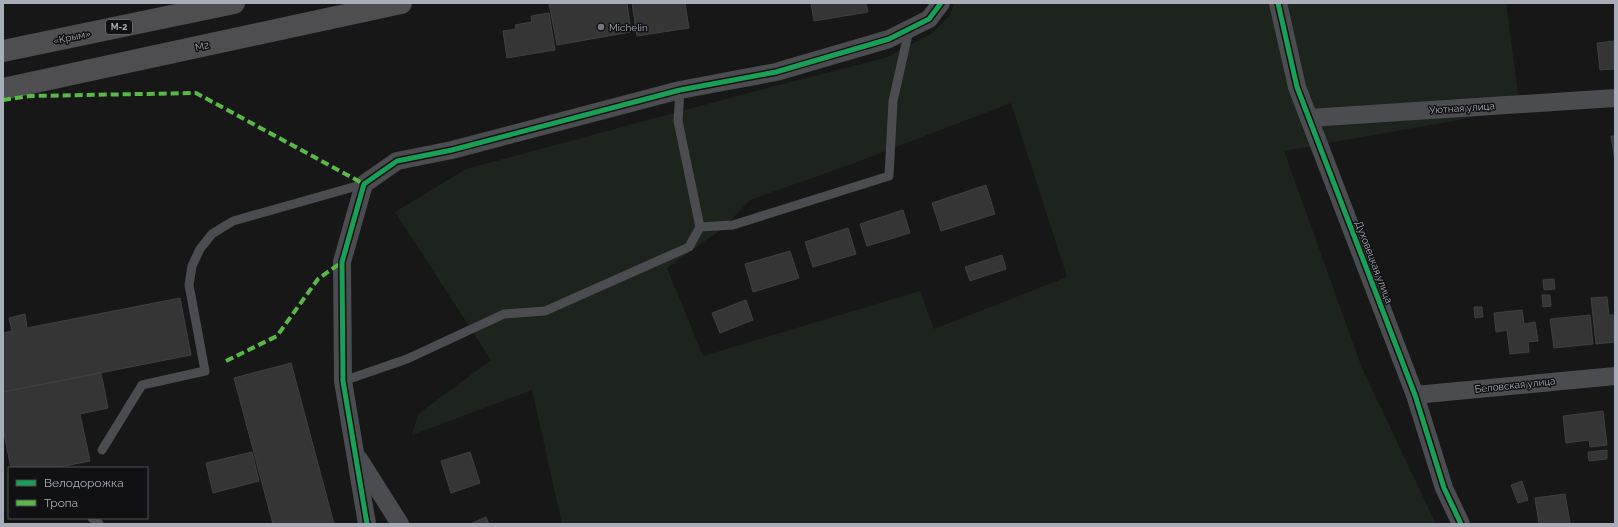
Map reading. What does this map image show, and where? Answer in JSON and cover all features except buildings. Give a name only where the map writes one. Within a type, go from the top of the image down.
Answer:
[{"type":"highway","name":"«Крым»","points":[[3,51],[234,3]]},
{"type":"highway","name":"М2","points":[[3,89],[401,3]]},
{"type":"street","points":[[367,524],[343,381],[342,262],[364,184],[397,161],[452,150],[680,90],[776,72],[889,40],[929,19],[941,3]]},
{"type":"street","name":"Духовецкая улица","points":[[1279,4],[1297,87],[1415,395],[1444,488],[1461,524]]},
{"type":"street","name":"Уютная улица","points":[[1309,118],[1615,98]]},
{"type":"street","name":"Беловская улица","points":[[1415,395],[1615,376]]},
{"type":"street","points":[[354,451],[400,524]]},
{"type":"lane","points":[[700,227],[733,225],[889,176],[893,101],[909,30]]},
{"type":"lane","points":[[343,381],[407,359],[504,314],[545,311],[689,247],[700,227],[678,121],[680,90]]},
{"type":"lane","points":[[102,450],[142,385],[205,371],[189,285],[192,266],[200,250],[212,234],[233,221],[364,184]]},
{"type":"shaded area","points":[[955,3],[1506,3],[1520,109],[1284,151],[1362,368],[1436,524],[562,524],[532,390],[412,435],[418,414],[491,360],[395,212],[466,169],[782,84],[885,58],[931,34],[949,16]],"holes":[[[1011,103],[1067,277],[934,329],[920,291],[703,356],[667,268],[722,229],[750,200],[849,165]]]},
{"type":"marked path","points":[[3,100],[30,96],[196,93],[364,184]]},
{"type":"marked path","points":[[226,361],[277,336],[318,279],[342,262]]},
{"type":"cycle path","points":[[367,524],[343,381],[342,262],[364,184],[397,161],[452,150],[680,90],[776,72],[889,39],[929,19],[941,3]]},
{"type":"cycle path","points":[[1278,3],[1297,87],[1415,395],[1444,488],[1461,524]]},
{"type":"place","name":"Michelin","points":[[601,27]]}]
